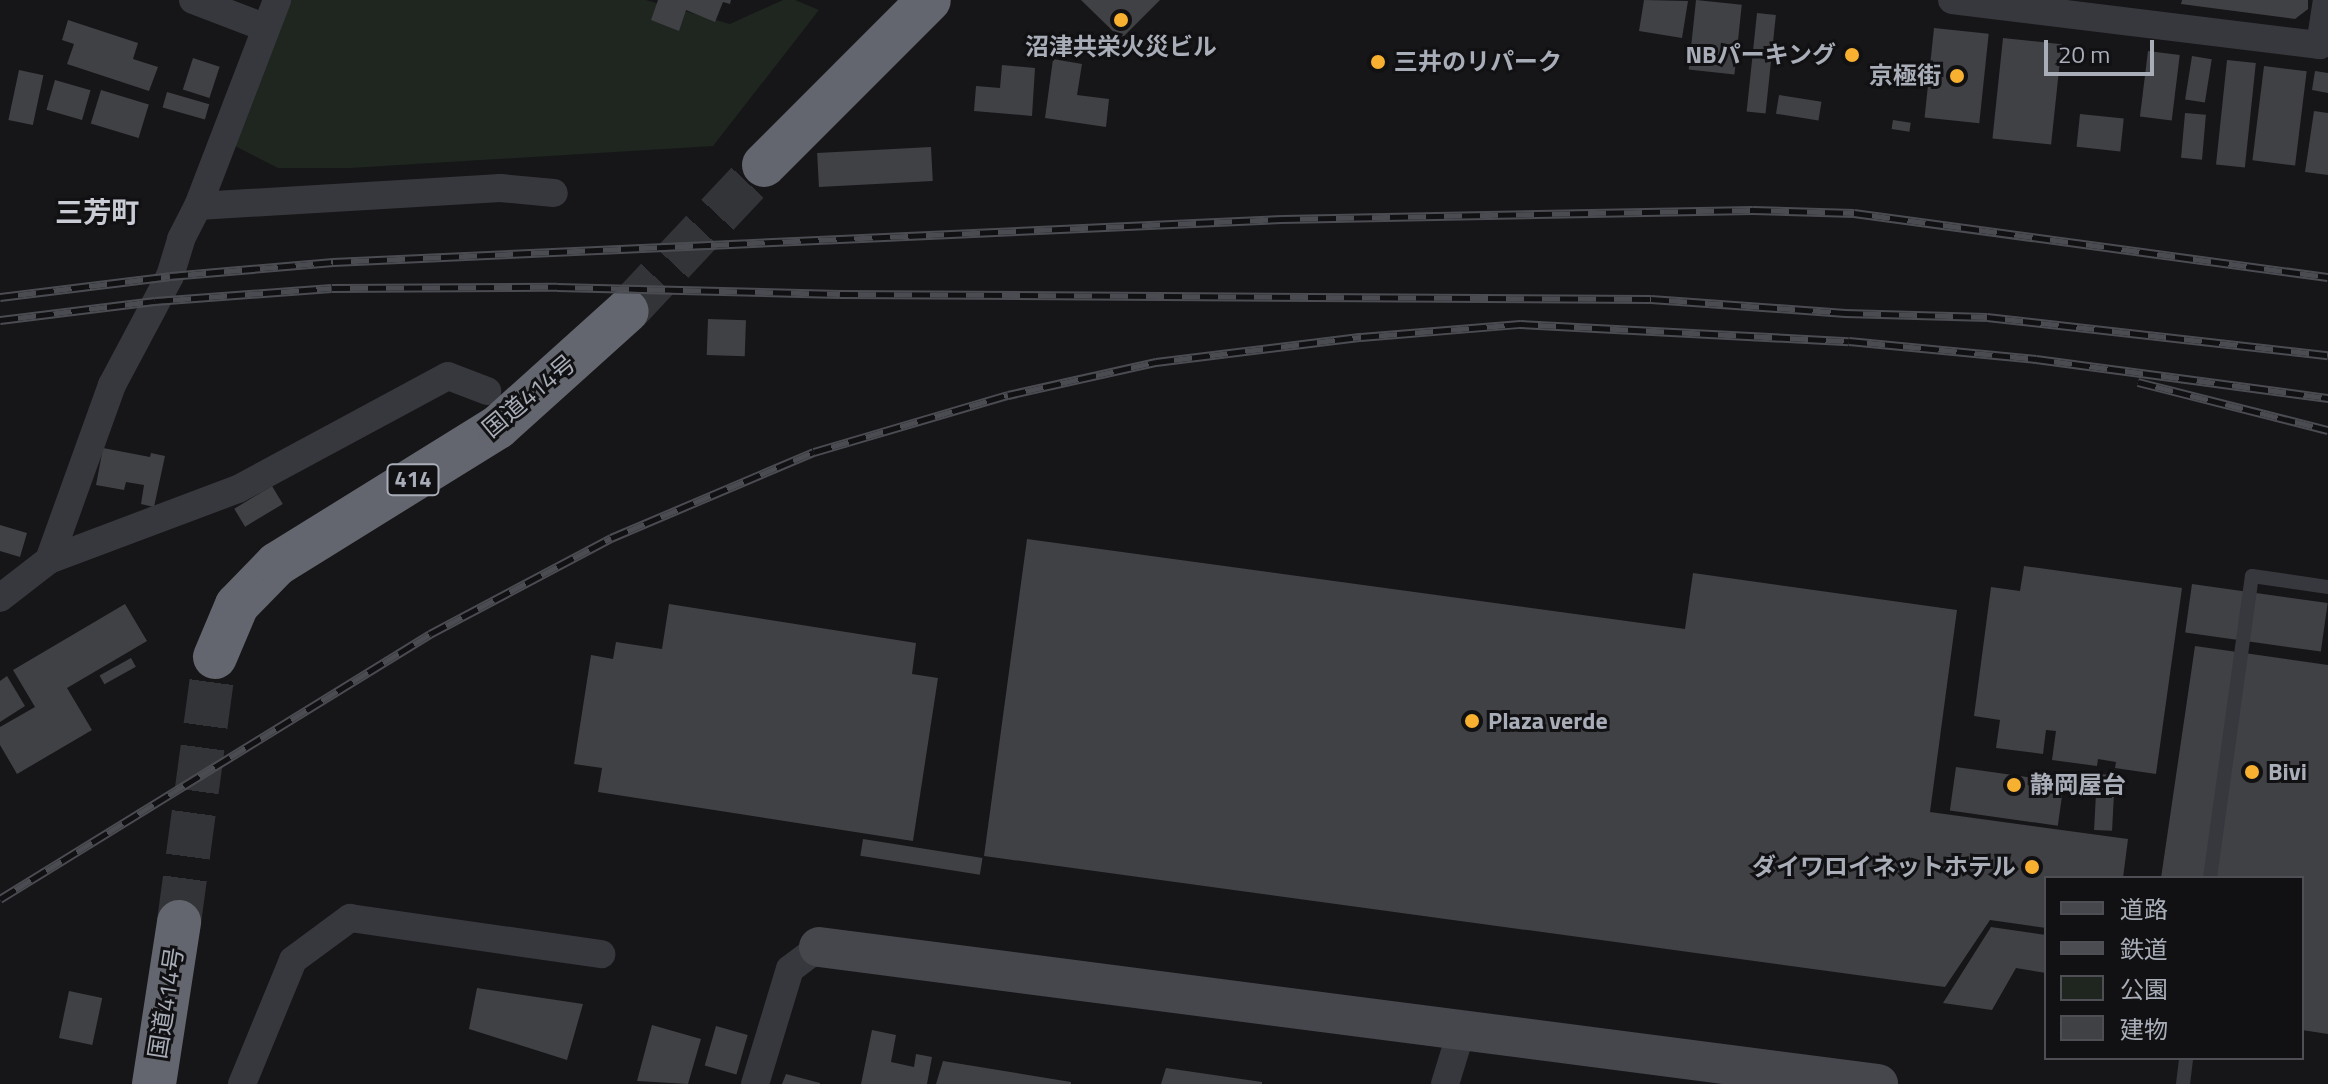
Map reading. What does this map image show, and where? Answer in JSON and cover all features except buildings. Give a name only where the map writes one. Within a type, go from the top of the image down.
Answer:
[{"type":"highway","points":[[764,165],[929,0]]},
{"type":"highway","name":"国道414号","points":[[215,657],[237,605],[277,564],[498,427],[627,311]]},
{"type":"highway","name":"国道414号","points":[[154,1084],[179,922]]},
{"type":"street","points":[[193,0],[264,27]]},
{"type":"street","points":[[49,560],[112,385],[170,276],[181,239],[198,206],[264,27],[277,0]]},
{"type":"street","points":[[1952,0],[2320,45],[2327,0]]},
{"type":"street","points":[[198,206],[500,188],[554,193]]},
{"type":"street","points":[[0,598],[49,560],[238,489],[448,376],[487,391]]},
{"type":"street","points":[[242,1084],[293,960],[350,918],[601,954]]},
{"type":"street","points":[[755,1084],[790,969],[819,947],[1878,1084]]},
{"type":"street","points":[[1445,1084],[1461,1032]]},
{"type":"lane","points":[[2210,876],[2252,576],[2328,587]]},
{"type":"lane","points":[[2183,1084],[2186,1060]]},
{"type":"green space","points":[[289,0],[646,0],[730,24],[783,0],[795,0],[819,10],[713,146],[350,168],[278,168],[235,146]]},
{"type":"tunnel","points":[[627,311],[764,165]]},
{"type":"tunnel","points":[[179,922],[215,657]]},
{"type":"railway","points":[[0,297],[170,276],[333,262],[1282,219],[1753,210],[1854,213],[2328,277]]},
{"type":"railway","points":[[0,320],[155,301],[332,288],[557,287],[840,294],[1651,299],[1845,313],[1987,317],[2328,355]]},
{"type":"railway","points":[[0,899],[430,634],[611,538],[814,452],[1008,395],[1156,362],[1361,337],[1520,324],[1849,341],[2036,359],[2328,398]]},
{"type":"railway","points":[[2138,382],[2328,430]]},
{"type":"place","name":"沼津共栄火災ビル","points":[[1121,20]]},
{"type":"place","name":"NBパーキング","points":[[1852,55]]},
{"type":"place","name":"三井のリパーク","points":[[1378,62]]},
{"type":"place","name":"京極街","points":[[1957,76]]},
{"type":"place","name":"Plaza verde","points":[[1472,721]]},
{"type":"place","name":"Bivi","points":[[2252,772]]},
{"type":"place","name":"静岡屋台","points":[[2014,785]]},
{"type":"place","name":"ダイワロイネットホテル","points":[[2032,867]]},
{"type":"district","name":"三芳町","points":[[97,212]]}]
